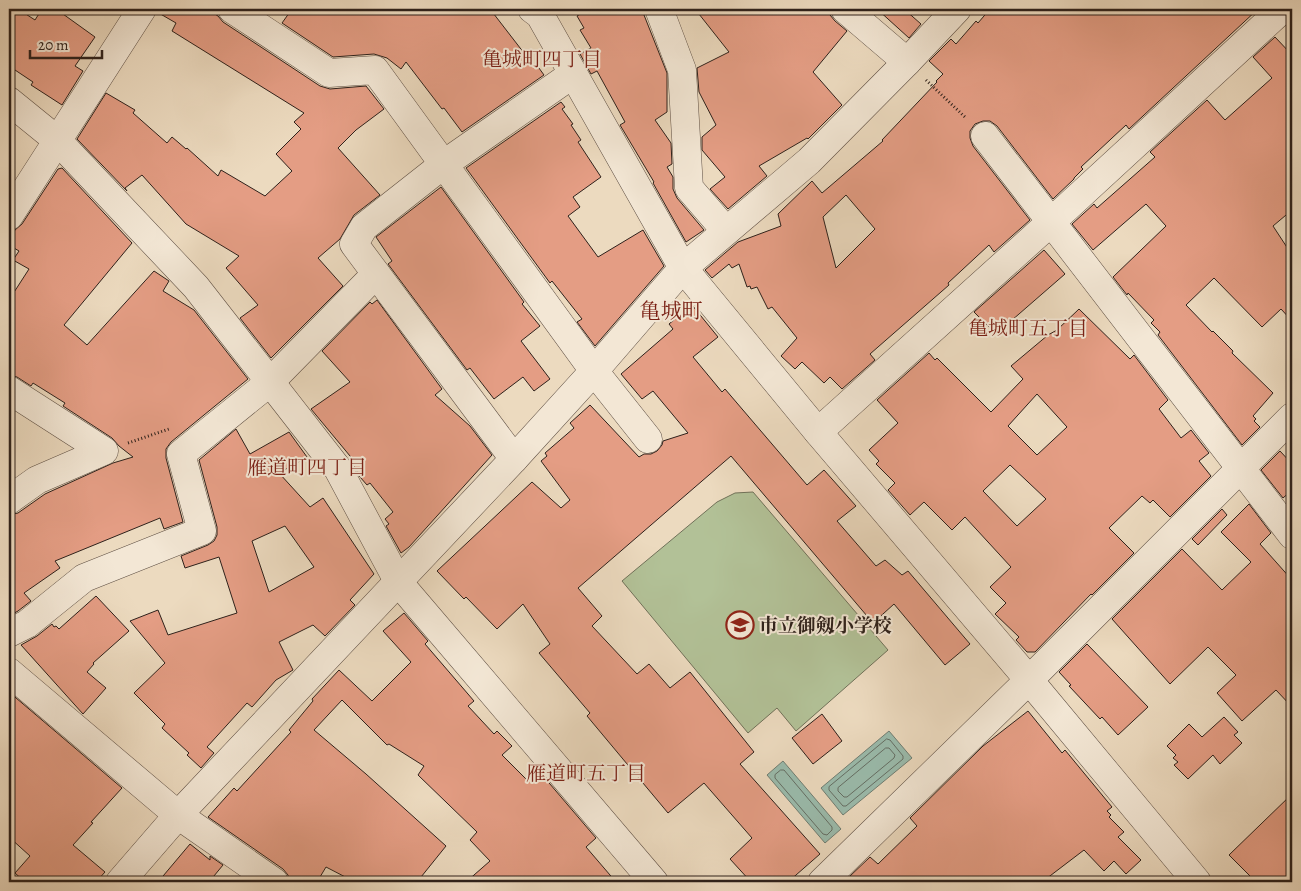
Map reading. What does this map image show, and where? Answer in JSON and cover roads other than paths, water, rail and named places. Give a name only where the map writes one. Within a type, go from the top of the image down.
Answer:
[{"type":"street","points":[[9,216],[142,9]]},
{"type":"street","points":[[232,9],[328,73],[375,70],[594,370],[648,439]]},
{"type":"street","points":[[659,9],[682,70],[689,188],[726,232]]},
{"type":"street","points":[[844,9],[907,62]]},
{"type":"street","points":[[120,882],[178,814],[399,583],[514,459],[683,268],[809,161],[957,9]]},
{"type":"street","points":[[540,11],[573,74],[683,268],[818,432],[1029,680],[1197,882]]},
{"type":"street","points":[[818,432],[1281,17]]},
{"type":"street","points":[[514,459],[354,244],[364,227],[444,164],[573,74]]},
{"type":"street","points":[[9,101],[57,140],[196,288],[338,469],[399,583],[654,882]]},
{"type":"street","points":[[985,136],[1292,536]]},
{"type":"street","points":[[9,632],[27,624],[84,578],[202,531],[181,454],[270,382],[376,274]]},
{"type":"street","points":[[9,390],[104,451],[37,480],[9,500]]},
{"type":"street","points":[[822,882],[1029,680],[1292,417]]},
{"type":"street","points":[[9,672],[178,814],[274,882]]},
{"type":"water","points":[[889,731],[912,758],[843,815],[821,788]]},
{"type":"water","points":[[783,761],[841,829],[825,843],[767,775]]},
{"type":"place","name":"市立御剱小学校","points":[[740,625]]},
{"type":"district","name":"亀城町四丁目","points":[[542,59]]},
{"type":"district","name":"亀城町","points":[[671,311]]},
{"type":"district","name":"亀城町五丁目","points":[[1028,328]]},
{"type":"district","name":"雁道町四丁目","points":[[307,467]]},
{"type":"district","name":"雁道町五丁目","points":[[586,773]]}]
